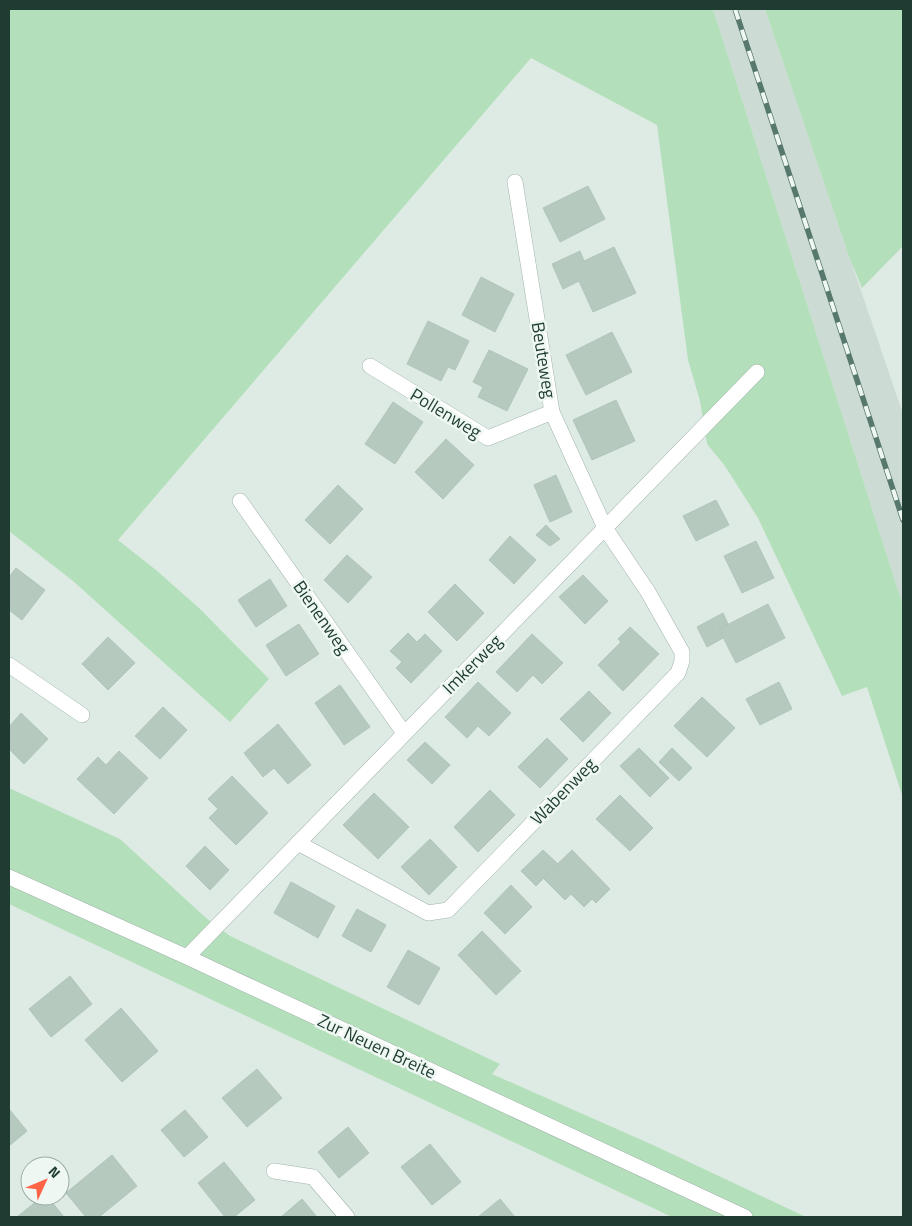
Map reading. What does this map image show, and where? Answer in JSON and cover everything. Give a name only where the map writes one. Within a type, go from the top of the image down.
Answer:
[{"type":"street","name":"Beuteweg","points":[[516,182],[552,412],[605,528]]},
{"type":"street","name":"Pollenweg","points":[[370,366],[488,438],[552,412]]},
{"type":"street","name":"Imkerweg","points":[[187,957],[757,372]]},
{"type":"street","name":"Bienenweg","points":[[240,501],[404,733]]},
{"type":"street","name":"Wabenweg","points":[[298,843],[428,913],[448,910],[678,673],[682,661],[682,652],[648,592],[605,528]]},
{"type":"street","points":[[9,665],[82,715]]},
{"type":"street","name":"Zur Neuen Breite","points":[[9,877],[187,957],[745,1217]]},
{"type":"street","points":[[274,1171],[313,1177],[347,1217]]},
{"type":"shaded area","points":[[713,9],[765,9],[903,414],[903,606]]},
{"type":"green space","points":[[9,9],[713,9],[903,606],[903,798],[867,687],[842,696],[758,518],[725,466],[707,444],[700,401],[688,360],[657,125],[531,58],[118,540],[199,608],[269,679],[230,722],[73,581],[9,531]]},
{"type":"green space","points":[[765,9],[903,9],[903,246],[862,288],[850,259]]},
{"type":"green space","points":[[9,788],[120,839],[206,918],[230,936],[500,1064],[492,1074],[653,1145],[806,1217],[672,1217],[9,904]]},
{"type":"building","points":[[588,186],[605,219],[560,242],[543,208]]},
{"type":"building","points":[[614,247],[636,293],[593,312],[579,281],[563,289],[552,264],[580,251],[584,261]]},
{"type":"building","points":[[481,277],[514,294],[495,332],[462,315]]},
{"type":"building","points":[[428,321],[469,341],[455,370],[448,367],[441,381],[407,364]]},
{"type":"building","points":[[612,332],[632,372],[586,395],[566,355]]},
{"type":"building","points":[[489,350],[528,369],[507,411],[478,397],[483,387],[473,382]]},
{"type":"building","points":[[616,400],[635,441],[592,460],[573,420]]},
{"type":"building","points":[[393,402],[423,422],[395,464],[365,444]]},
{"type":"building","points":[[446,439],[474,465],[443,499],[415,472]]},
{"type":"building","points":[[556,475],[572,512],[550,522],[534,485]]},
{"type":"building","points":[[338,485],[363,509],[330,544],[305,520]]},
{"type":"building","points":[[716,500],[729,525],[696,541],[683,516]]},
{"type":"building","points":[[546,525],[560,539],[550,546],[536,535]]},
{"type":"building","points":[[510,536],[536,560],[514,584],[489,560]]},
{"type":"building","points":[[756,541],[774,578],[742,593],[724,556]]},
{"type":"building","points":[[347,555],[372,577],[348,603],[324,580]]},
{"type":"building","points":[[16,568],[45,590],[22,620],[9,610],[9,577]]},
{"type":"building","points":[[583,575],[608,601],[585,624],[559,597]]},
{"type":"building","points":[[270,579],[287,606],[256,627],[238,600]]},
{"type":"building","points":[[455,584],[484,613],[457,641],[428,612]]},
{"type":"building","points":[[768,604],[785,638],[736,663],[719,629]]},
{"type":"building","points":[[723,613],[728,624],[719,629],[723,638],[707,647],[697,627]]},
{"type":"building","points":[[299,624],[319,654],[286,676],[266,645]]},
{"type":"building","points":[[630,627],[659,654],[623,691],[598,665],[621,642],[618,639]]},
{"type":"building","points":[[408,633],[417,642],[425,634],[442,651],[411,683],[396,668],[402,662],[390,651]]},
{"type":"building","points":[[532,634],[563,663],[542,684],[533,675],[517,692],[496,672]]},
{"type":"building","points":[[108,637],[135,663],[108,690],[82,664]]},
{"type":"building","points":[[478,682],[511,713],[489,736],[478,726],[467,738],[445,717]]},
{"type":"building","points":[[779,682],[792,709],[760,725],[746,699]]},
{"type":"building","points":[[340,685],[370,727],[344,745],[315,703]]},
{"type":"building","points":[[589,691],[611,713],[583,742],[560,719]]},
{"type":"building","points":[[702,697],[735,728],[707,757],[674,726]]},
{"type":"building","points":[[163,707],[187,730],[160,759],[135,736]]},
{"type":"building","points":[[21,713],[48,739],[24,764],[9,749],[9,727]]},
{"type":"building","points":[[278,724],[311,765],[288,784],[274,768],[263,777],[244,753]]},
{"type":"building","points":[[547,738],[568,759],[540,788],[518,767]]},
{"type":"building","points":[[425,742],[450,765],[432,784],[407,760]]},
{"type":"building","points":[[639,748],[669,778],[650,797],[620,766]]},
{"type":"building","points":[[672,748],[692,768],[679,781],[659,762]]},
{"type":"building","points":[[119,751],[148,778],[114,814],[77,779],[98,757],[106,765]]},
{"type":"building","points":[[232,776],[268,813],[236,845],[209,818],[218,809],[208,799]]},
{"type":"building","points":[[490,790],[515,815],[478,852],[454,827]]},
{"type":"building","points":[[374,793],[409,827],[378,859],[343,825]]},
{"type":"building","points":[[620,795],[653,828],[630,851],[596,819]]},
{"type":"building","points":[[430,839],[457,867],[429,895],[401,867]]},
{"type":"building","points":[[205,846],[229,870],[210,890],[186,866]]},
{"type":"building","points":[[543,850],[558,864],[536,886],[521,871]]},
{"type":"building","points":[[572,850],[610,889],[596,903],[592,899],[584,907],[571,894],[565,900],[543,878]]},
{"type":"building","points":[[291,882],[335,906],[318,938],[274,913]]},
{"type":"building","points":[[511,885],[532,907],[505,934],[484,913]]},
{"type":"building","points":[[357,909],[386,925],[371,952],[342,936]]},
{"type":"building","points":[[482,931],[521,971],[496,995],[458,955]]},
{"type":"building","points":[[408,950],[440,968],[419,1005],[387,987]]},
{"type":"building","points":[[70,976],[92,1004],[51,1037],[29,1009]]},
{"type":"building","points":[[121,1008],[158,1051],[122,1082],[85,1040]]},
{"type":"building","points":[[257,1069],[282,1098],[247,1127],[222,1098]]},
{"type":"building","points":[[9,1109],[27,1131],[9,1146]]},
{"type":"building","points":[[185,1110],[208,1137],[184,1157],[161,1130]]},
{"type":"building","points":[[348,1127],[369,1153],[339,1178],[318,1152]]},
{"type":"building","points":[[430,1144],[461,1182],[432,1205],[401,1167]]},
{"type":"building","points":[[112,1155],[137,1186],[99,1217],[86,1217],[70,1198],[70,1190]]},
{"type":"building","points":[[224,1162],[255,1200],[234,1217],[225,1217],[198,1183]]},
{"type":"building","points":[[302,1199],[317,1217],[281,1217]]},
{"type":"building","points":[[500,1199],[515,1217],[478,1217]]},
{"type":"building","points":[[31,1206],[55,1206],[64,1217],[17,1217]]},
{"type":"railway","points":[[735,9],[903,520]]}]
